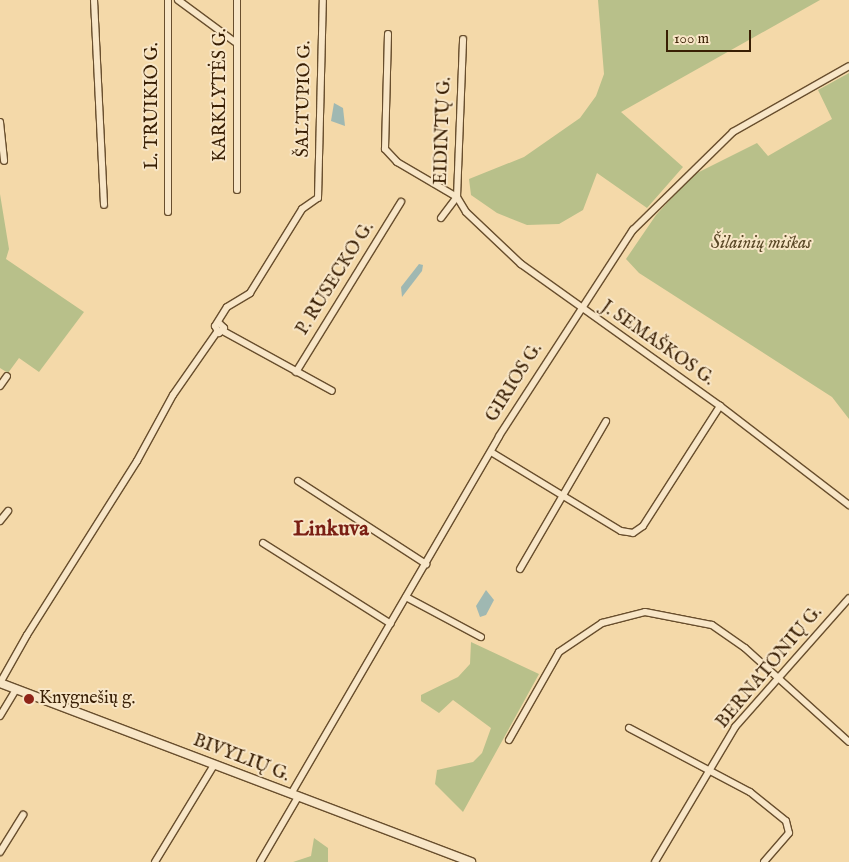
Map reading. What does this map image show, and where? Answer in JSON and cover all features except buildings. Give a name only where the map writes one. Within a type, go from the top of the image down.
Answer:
[{"type":"street","points":[[94,0],[104,205]]},
{"type":"street","name":"L. TRUIKIO G.","points":[[168,0],[168,212]]},
{"type":"street","points":[[178,0],[235,42]]},
{"type":"street","name":"KARKLYTĖS G.","points":[[237,0],[235,42],[237,190]]},
{"type":"street","name":"ŠALTUPIO G.","points":[[220,331],[214,328],[219,323],[227,307],[250,293],[302,209],[318,198],[323,0]]},
{"type":"street","points":[[388,34],[385,149],[414,175],[457,197]]},
{"type":"street","name":"EIDINTŲ G.","points":[[441,218],[457,197],[463,39]]},
{"type":"street","name":"GIRIOS G.","points":[[260,862],[294,795],[491,452],[579,309],[633,230],[710,151],[751,118],[849,66]]},
{"type":"street","points":[[0,122],[4,161]]},
{"type":"street","name":"J. SEMAŠKOS G.","points":[[457,197],[506,252],[579,309],[720,406],[849,505]]},
{"type":"street","name":"P. RUSECKO G.","points":[[296,372],[401,202]]},
{"type":"street","points":[[0,683],[27,635],[137,461],[173,395],[220,331],[332,391]]},
{"type":"street","points":[[0,386],[7,376]]},
{"type":"street","points":[[491,452],[621,531],[633,533],[642,526],[720,406]]},
{"type":"street","points":[[520,569],[606,421]]},
{"type":"street","points":[[298,481],[426,564]]},
{"type":"street","points":[[0,521],[8,510]]},
{"type":"street","points":[[264,543],[391,624]]},
{"type":"street","points":[[406,598],[481,637]]},
{"type":"street","name":"BERNATONIŲ G.","points":[[656,862],[735,727],[849,598]]},
{"type":"street","points":[[510,740],[559,652],[602,623],[645,612],[712,625],[777,678],[849,742]]},
{"type":"street","name":"BIVYLIŲ G.","points":[[0,683],[471,862]]},
{"type":"street","points":[[0,716],[16,689]]},
{"type":"street","points":[[630,728],[761,799],[790,827],[764,862]]},
{"type":"street","points":[[155,862],[214,765]]},
{"type":"street","points":[[0,852],[23,815]]},
{"type":"green space","points":[[598,0],[820,0],[621,112],[683,167],[647,208],[597,173],[583,210],[559,224],[527,225],[497,213],[471,195],[469,179],[524,157],[580,118],[596,96],[604,74]]},
{"type":"green space","name":"Šilainių miškas","points":[[849,73],[849,419],[832,397],[639,273],[626,259],[656,215],[693,175],[757,143],[768,156],[832,119],[818,90]]},
{"type":"green space","points":[[0,194],[9,249],[6,259],[84,312],[39,372],[19,358],[8,373],[0,368]]},
{"type":"green space","points":[[471,642],[539,674],[463,812],[435,784],[437,770],[473,762],[482,753],[491,728],[453,700],[439,713],[421,701],[421,695],[458,677],[470,664]]},
{"type":"green space","points":[[314,838],[328,848],[328,862],[293,862],[311,856]]},
{"type":"water","points":[[334,103],[343,108],[345,126],[331,121]]},
{"type":"water","points":[[419,264],[423,265],[422,271],[402,297],[401,287]]},
{"type":"water","points":[[486,590],[494,600],[486,615],[480,617],[476,606]]},
{"type":"place","name":"Knygnešių g.","points":[[29,699]]},
{"type":"district","name":"Linkuva","points":[[331,530]]}]
